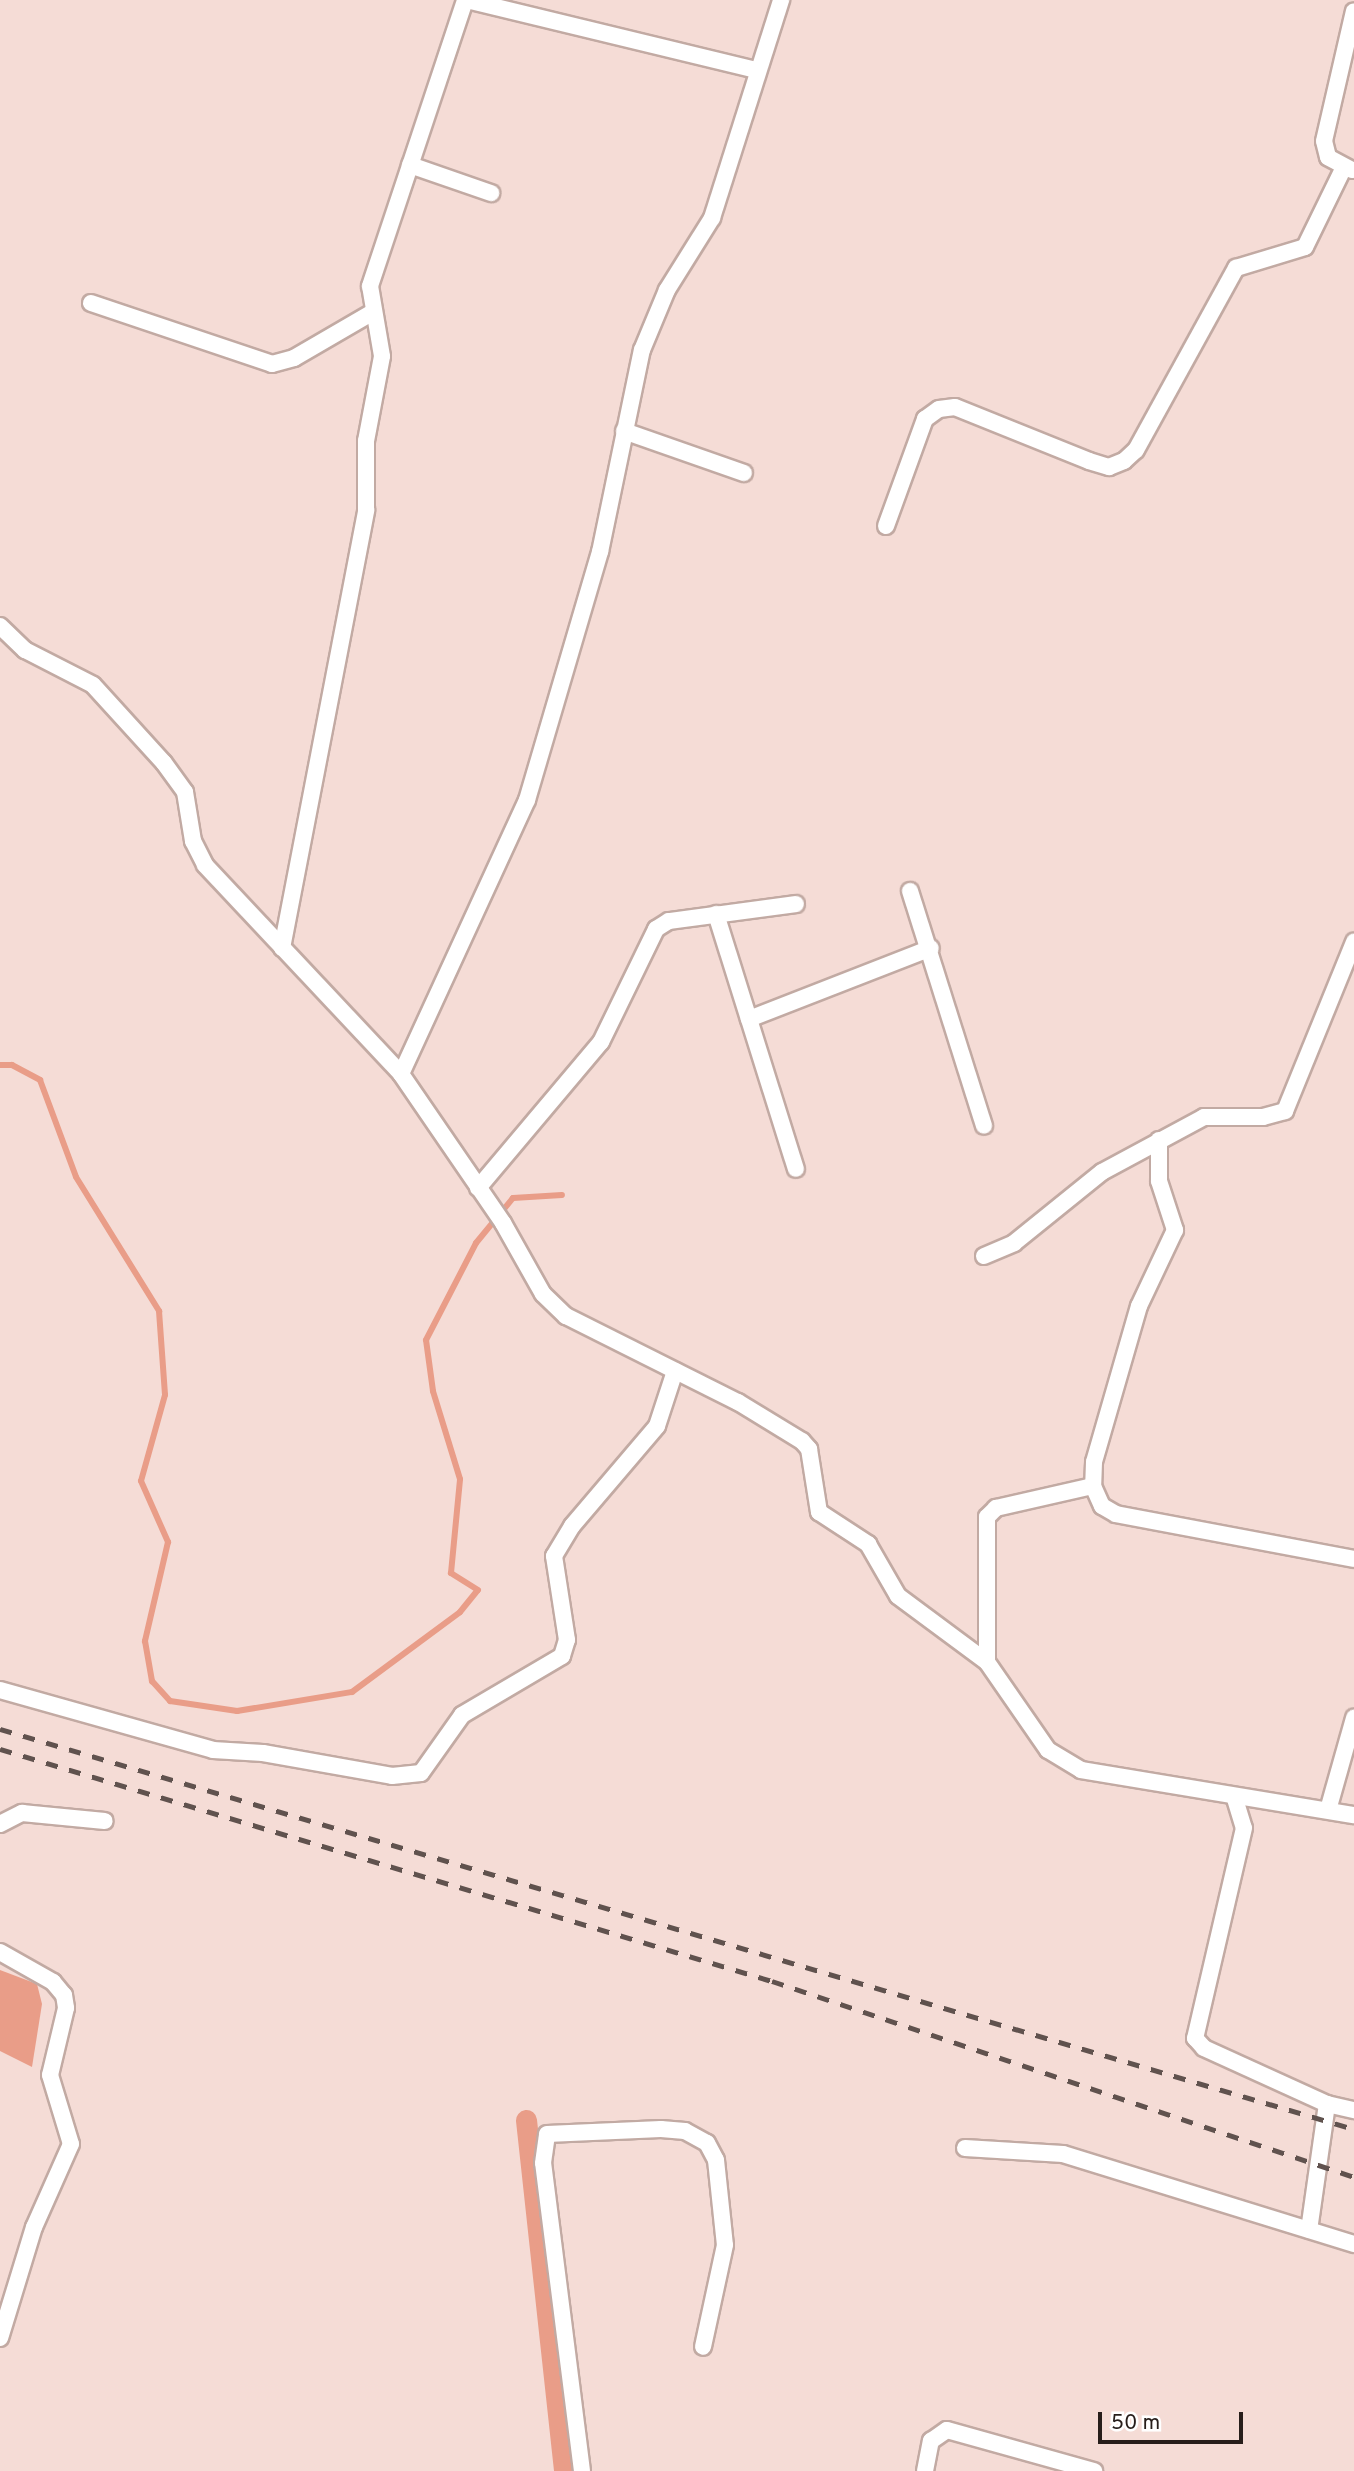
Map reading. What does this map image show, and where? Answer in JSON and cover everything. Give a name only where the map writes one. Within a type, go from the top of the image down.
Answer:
[{"type":"street","points":[[282,948],[366,510],[366,441],[382,356],[370,286],[466,0],[757,70]]},
{"type":"street","points":[[401,1074],[527,800],[545,749],[600,552],[624,431],[654,314],[712,218],[781,0]]},
{"type":"street","points":[[886,526],[925,419],[939,409],[955,407],[1099,464],[1124,461],[1136,450],[1236,268],[1305,247],[1349,169],[1328,157],[1324,141],[1354,11]]},
{"type":"street","points":[[410,165],[491,193]]},
{"type":"street","points":[[91,303],[272,364],[294,358],[373,312]]},
{"type":"street","points":[[624,431],[744,473]]},
{"type":"street","points":[[0,626],[25,650],[93,685],[164,762],[185,792],[193,841],[205,865],[401,1074],[503,1223],[554,1306],[802,1441],[809,1450],[811,1489],[819,1512],[868,1544],[898,1597],[987,1662],[1035,1734],[1063,1762],[1081,1770],[1235,1799],[1354,1815]]},
{"type":"street","points":[[910,891],[931,948],[984,1126]]},
{"type":"street","points":[[480,1191],[601,1042],[656,929],[669,920],[796,904]]},
{"type":"street","points":[[716,914],[796,1169]]},
{"type":"street","points":[[984,1256],[1014,1243],[1102,1172],[1204,1117],[1263,1117],[1285,1111],[1354,942]]},
{"type":"street","points":[[749,1019],[931,948]]},
{"type":"street","points":[[1159,1140],[1159,1181],[1175,1230],[1139,1306],[1094,1462],[1093,1486],[1102,1506],[1116,1514],[1354,1559]]},
{"type":"street","points":[[0,1690],[213,1750],[263,1753],[392,1776],[421,1773],[462,1715],[562,1656],[565,1621],[554,1556],[572,1526],[657,1426],[675,1371]]},
{"type":"street","points":[[987,1662],[987,1517],[996,1508],[1093,1486]]},
{"type":"street","points":[[1328,1810],[1354,1718]]},
{"type":"street","points":[[1235,1799],[1244,1828],[1195,2038],[1204,2048],[1328,2104],[1354,2110]]},
{"type":"street","points":[[0,1824],[22,1813],[105,1821]]},
{"type":"street","points":[[0,1952],[53,1982],[64,1995],[66,2008],[50,2075],[71,2144],[34,2227],[0,2338]]},
{"type":"street","points":[[1309,2230],[1328,2104]]},
{"type":"street","points":[[582,2471],[543,2164],[547,2134],[661,2129],[685,2132],[707,2143],[716,2160],[724,2245],[704,2347]]},
{"type":"street","points":[[965,2148],[1063,2154],[1354,2244]]},
{"type":"street","points":[[925,2471],[931,2441],[947,2430],[1094,2471]]},
{"type":"shaded area","points":[[0,1970],[37,1984],[42,2004],[32,2067],[0,2051]]},
{"type":"waterway","points":[[0,1065],[12,1065],[40,1080],[76,1177],[159,1311],[165,1395],[141,1481],[168,1542],[145,1641],[152,1681],[170,1701],[237,1711],[352,1692],[460,1612],[478,1590],[451,1573],[460,1479],[433,1391],[426,1340],[476,1243],[513,1198],[562,1195]]},
{"type":"waterway","points":[[526,2120],[564,2471]]},
{"type":"railway","points":[[0,1729],[1354,2129]]},
{"type":"railway","points":[[0,1749],[772,1981],[1354,2177]]}]
